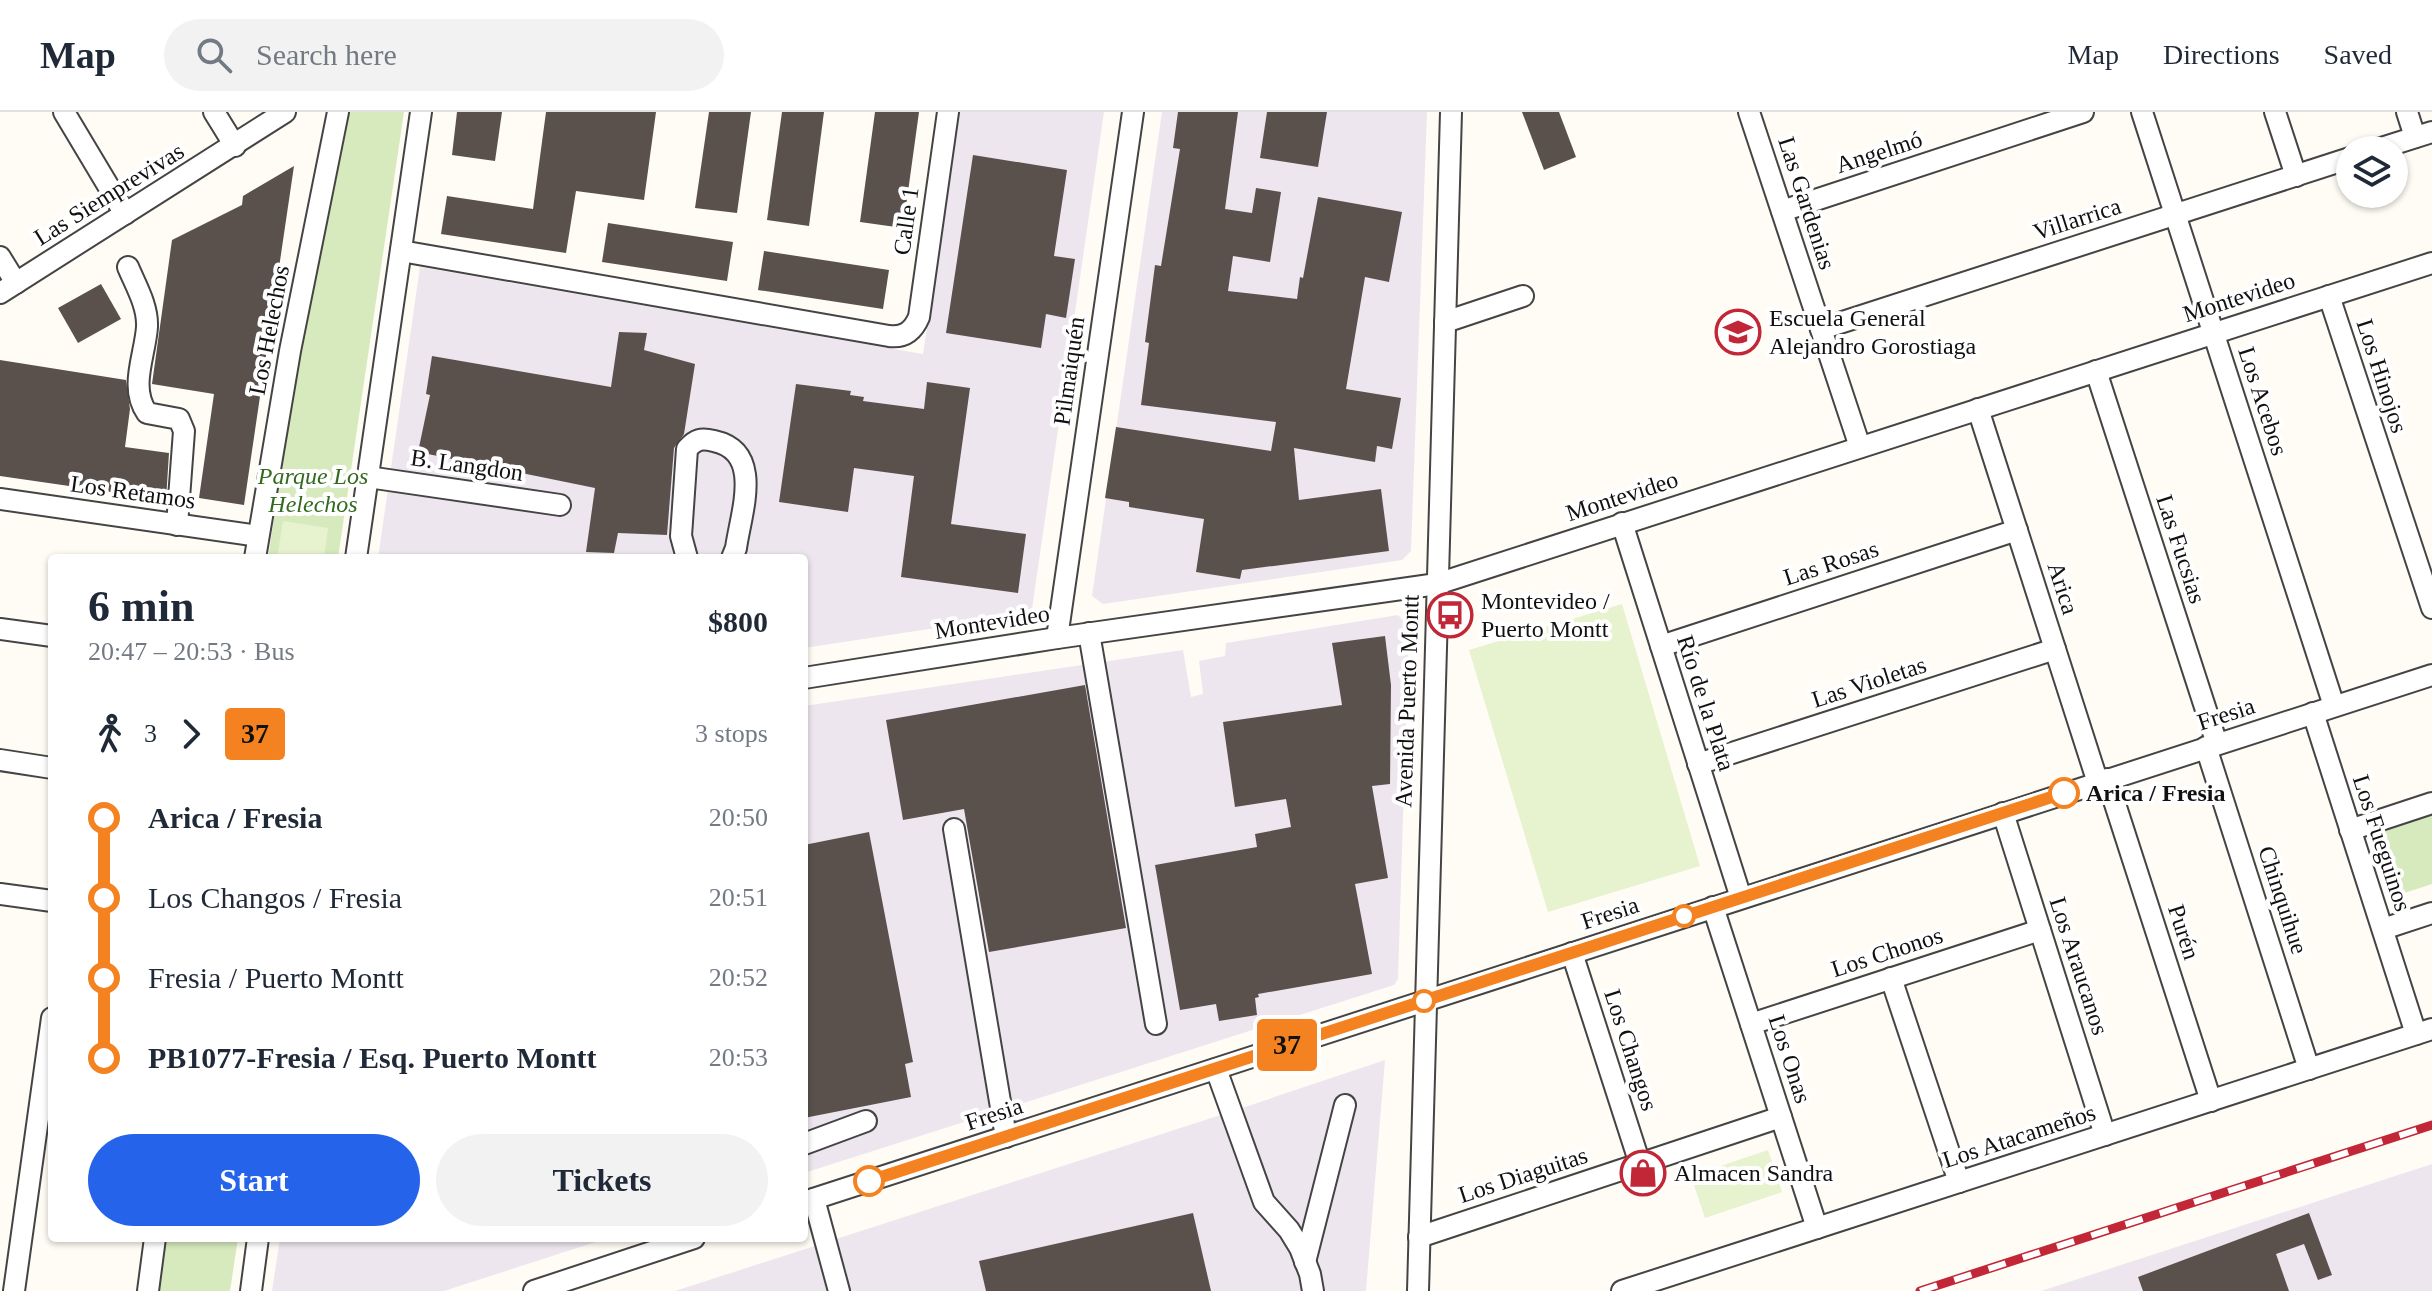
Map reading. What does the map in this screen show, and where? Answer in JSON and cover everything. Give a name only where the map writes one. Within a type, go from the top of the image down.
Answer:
[{"type":"street","points":[[64,112],[125,214]]},
{"type":"street","points":[[214,112],[235,146]]},
{"type":"street","name":"Las Siemprevivas","points":[[8,288],[285,112]]},
{"type":"street","name":"Los Helechos","points":[[256,554],[290,351],[338,112]]},
{"type":"street","points":[[357,554],[421,112]]},
{"type":"street","name":"Calle 1","points":[[401,251],[889,336],[908,333],[919,317],[948,112]]},
{"type":"street","name":"Pilmaiquén","points":[[1057,638],[1133,112]]},
{"type":"street","name":"Avenida Puerto Montt","points":[[1418,1291],[1451,112]]},
{"type":"street","name":"Las Gardenias","points":[[1749,112],[1860,447]]},
{"type":"street","name":"Angelmó","points":[[1782,211],[2083,112]]},
{"type":"street","name":"Los Acebos","points":[[2142,112],[2334,706]]},
{"type":"street","points":[[2275,112],[2296,176]]},
{"type":"street","points":[[2407,112],[2424,134]]},
{"type":"street","name":"Villarrica","points":[[1821,329],[2336,163]]},
{"type":"street","points":[[0,257],[8,288]]},
{"type":"street","name":"Montevideo","points":[[808,677],[1089,633],[1437,584],[2432,263]]},
{"type":"street","points":[[128,267],[146,310],[147,326],[138,377],[139,402],[147,413],[179,419],[184,431],[177,525]]},
{"type":"street","points":[[1445,322],[1523,296]]},
{"type":"street","name":"Los Hinojos","points":[[2329,296],[2432,608]]},
{"type":"street","name":"Las Fucsias","points":[[2096,371],[2211,746]]},
{"type":"street","name":"Arica","points":[[1978,409],[2055,649],[2103,781]]},
{"type":"street","points":[[686,554],[681,536],[687,449],[694,441],[704,438],[724,443],[735,450],[745,464],[744,491],[734,554]]},
{"type":"street","name":"B. Langdon","points":[[368,477],[560,505]]},
{"type":"street","name":"Los Retamos","points":[[0,499],[258,536]]},
{"type":"street","name":"Río de la Plata","points":[[1622,523],[1741,898]]},
{"type":"street","name":"Las Rosas","points":[[1661,646],[2017,530]]},
{"type":"street","points":[[0,629],[48,635]]},
{"type":"street","points":[[1089,633],[1156,1024]]},
{"type":"street","name":"Las Violetas","points":[[1698,764],[2055,649]]},
{"type":"street","name":"Fresia","points":[[809,1201],[2432,675]]},
{"type":"street","name":"Los Fueguinos","points":[[2313,713],[2383,929],[2424,1032]]},
{"type":"street","name":"Chinquihue","points":[[2211,746],[2309,1069]]},
{"type":"street","points":[[0,760],[48,767]]},
{"type":"street","name":"Purén","points":[[2103,781],[2211,1101]]},
{"type":"street","points":[[2350,830],[2432,803]]},
{"type":"street","name":"Los Araucanos","points":[[2003,813],[2105,1135]]},
{"type":"street","points":[[954,829],[1006,1137]]},
{"type":"street","points":[[0,894],[48,900]]},
{"type":"street","name":"Los Onas","points":[[1713,907],[1817,1228]]},
{"type":"street","points":[[2383,929],[2432,913]]},
{"type":"street","name":"Los Chonos","points":[[1751,1024],[2040,930]]},
{"type":"street","name":"Los Changos","points":[[1572,953],[1640,1164]]},
{"type":"street","points":[[1891,978],[1959,1182]]},
{"type":"street","name":"Los Atacameños","points":[[1622,1291],[2424,1032]]},
{"type":"street","points":[[14,1291],[48,1047]]},
{"type":"street","points":[[1216,1069],[1264,1202],[1289,1230],[1305,1262],[1313,1291]]},
{"type":"street","points":[[1305,1262],[1345,1105]]},
{"type":"street","name":"Los Diaguitas","points":[[1419,1237],[1781,1117]]},
{"type":"street","points":[[808,1143],[866,1121]]},
{"type":"street","points":[[809,1201],[839,1291]]},
{"type":"street","points":[[148,1291],[154,1242]]},
{"type":"street","points":[[251,1291],[257,1242]]},
{"type":"street","points":[[534,1291],[682,1242]]},
{"type":"shaded area","points":[[959,112],[1104,112],[1032,609],[1021,615],[808,647],[808,554],[379,554],[420,267],[923,354]]},
{"type":"shaded area","points":[[1162,112],[1427,112],[1411,551],[1402,560],[1103,604],[1092,596]]},
{"type":"shaded area","points":[[1398,615],[1409,627],[1398,979],[1394,985],[808,1172],[808,705],[1183,650],[1191,697],[1203,694],[1199,661],[1225,656],[1226,643]]},
{"type":"shaded area","points":[[1385,1060],[1366,1291],[675,1291],[1230,1112]]},
{"type":"shaded area","points":[[2432,1164],[2432,1291],[2041,1291]]},
{"type":"shaded area","points":[[279,1242],[596,1242],[444,1291],[272,1291]]},
{"type":"green space","name":"Parque Los Helechos","points":[[346,112],[404,112],[339,554],[269,554],[316,244]]},
{"type":"green space","points":[[283,521],[328,528],[325,554],[278,554]]},
{"type":"green space","points":[[1622,604],[1700,866],[1548,912],[1469,650]]},
{"type":"green space","points":[[2432,806],[2432,884],[2392,897],[2370,826]]},
{"type":"green space","points":[[1768,1150],[1782,1192],[1705,1218],[1691,1176]]},
{"type":"green space","points":[[163,1242],[237,1242],[230,1291],[156,1291]]},
{"type":"building","points":[[457,112],[502,112],[495,161],[452,155]]},
{"type":"building","points":[[546,112],[656,112],[644,200],[576,191],[566,253],[441,234],[447,196],[533,209]]},
{"type":"building","points":[[709,112],[751,112],[737,213],[695,208]]},
{"type":"building","points":[[782,112],[824,112],[809,226],[767,220]]},
{"type":"building","points":[[875,112],[919,112],[903,228],[860,222]]},
{"type":"building","points":[[1178,112],[1238,112],[1225,209],[1252,213],[1256,188],[1281,192],[1270,262],[1233,256],[1228,291],[1297,299],[1318,197],[1402,212],[1389,282],[1365,277],[1346,389],[1401,398],[1392,449],[1377,446],[1375,462],[1294,448],[1299,500],[1381,489],[1389,551],[1242,570],[1240,579],[1196,572],[1204,519],[1129,507],[1129,502],[1105,498],[1116,427],[1271,451],[1276,422],[1141,405],[1155,265],[1161,266],[1180,149],[1173,148]]},
{"type":"building","points":[[1267,112],[1327,112],[1318,167],[1260,158]]},
{"type":"building","points":[[1522,112],[1559,112],[1576,157],[1544,170]]},
{"type":"building","points":[[973,155],[1067,170],[1054,256],[1075,259],[1066,318],[1046,314],[1041,348],[946,333]]},
{"type":"building","points":[[294,166],[244,505],[199,498],[214,394],[152,384],[172,240],[242,205],[243,196]]},
{"type":"building","points":[[608,223],[733,242],[727,281],[602,262]]},
{"type":"building","points":[[764,251],[889,270],[883,309],[758,290]]},
{"type":"building","points":[[101,284],[121,319],[78,343],[58,308]]},
{"type":"building","points":[[619,332],[647,333],[644,350],[695,364],[684,434],[674,448],[667,535],[618,533],[614,553],[586,552],[595,488],[418,452],[430,395],[426,394],[432,356],[611,387]]},
{"type":"building","points":[[0,360],[126,380],[130,409],[125,447],[169,453],[166,500],[0,476]]},
{"type":"building","points":[[927,382],[970,388],[951,524],[1026,534],[1018,593],[901,577],[914,476],[854,468],[848,512],[779,502],[796,384],[851,391],[850,395],[864,397],[863,401],[924,409]]},
{"type":"building","points":[[1385,636],[1391,685],[1390,784],[1372,786],[1388,878],[1355,884],[1372,974],[1258,994],[1259,997],[1255,998],[1257,1015],[1219,1021],[1216,1004],[1180,1010],[1155,865],[1257,847],[1255,834],[1291,827],[1286,799],[1235,807],[1223,722],[1342,705],[1332,643]]},
{"type":"building","points":[[1085,685],[1126,928],[989,952],[964,809],[903,820],[886,720]]},
{"type":"building","points":[[869,832],[913,1062],[905,1064],[911,1097],[808,1117],[808,844]]},
{"type":"building","points":[[1193,1213],[1211,1291],[986,1291],[979,1261]]},
{"type":"building","points":[[2309,1213],[2332,1275],[2318,1280],[2304,1244],[2276,1254],[2289,1291],[2143,1291],[2138,1277]]},
{"type":"railway","points":[[1920,1291],[2432,1125]]},
{"type":"bus line","name":"37","points":[[869,1181],[2064,793]]},
{"type":"place","name":"Escuela General Alejandro Gorostiaga","points":[[1738,332]]},
{"type":"place","name":"Montevideo / Puerto Montt","points":[[1450,615]]},
{"type":"place","name":"Arica / Fresia","points":[[2064,793]]},
{"type":"place","name":"Almacen Sandra","points":[[1643,1173]]}]
